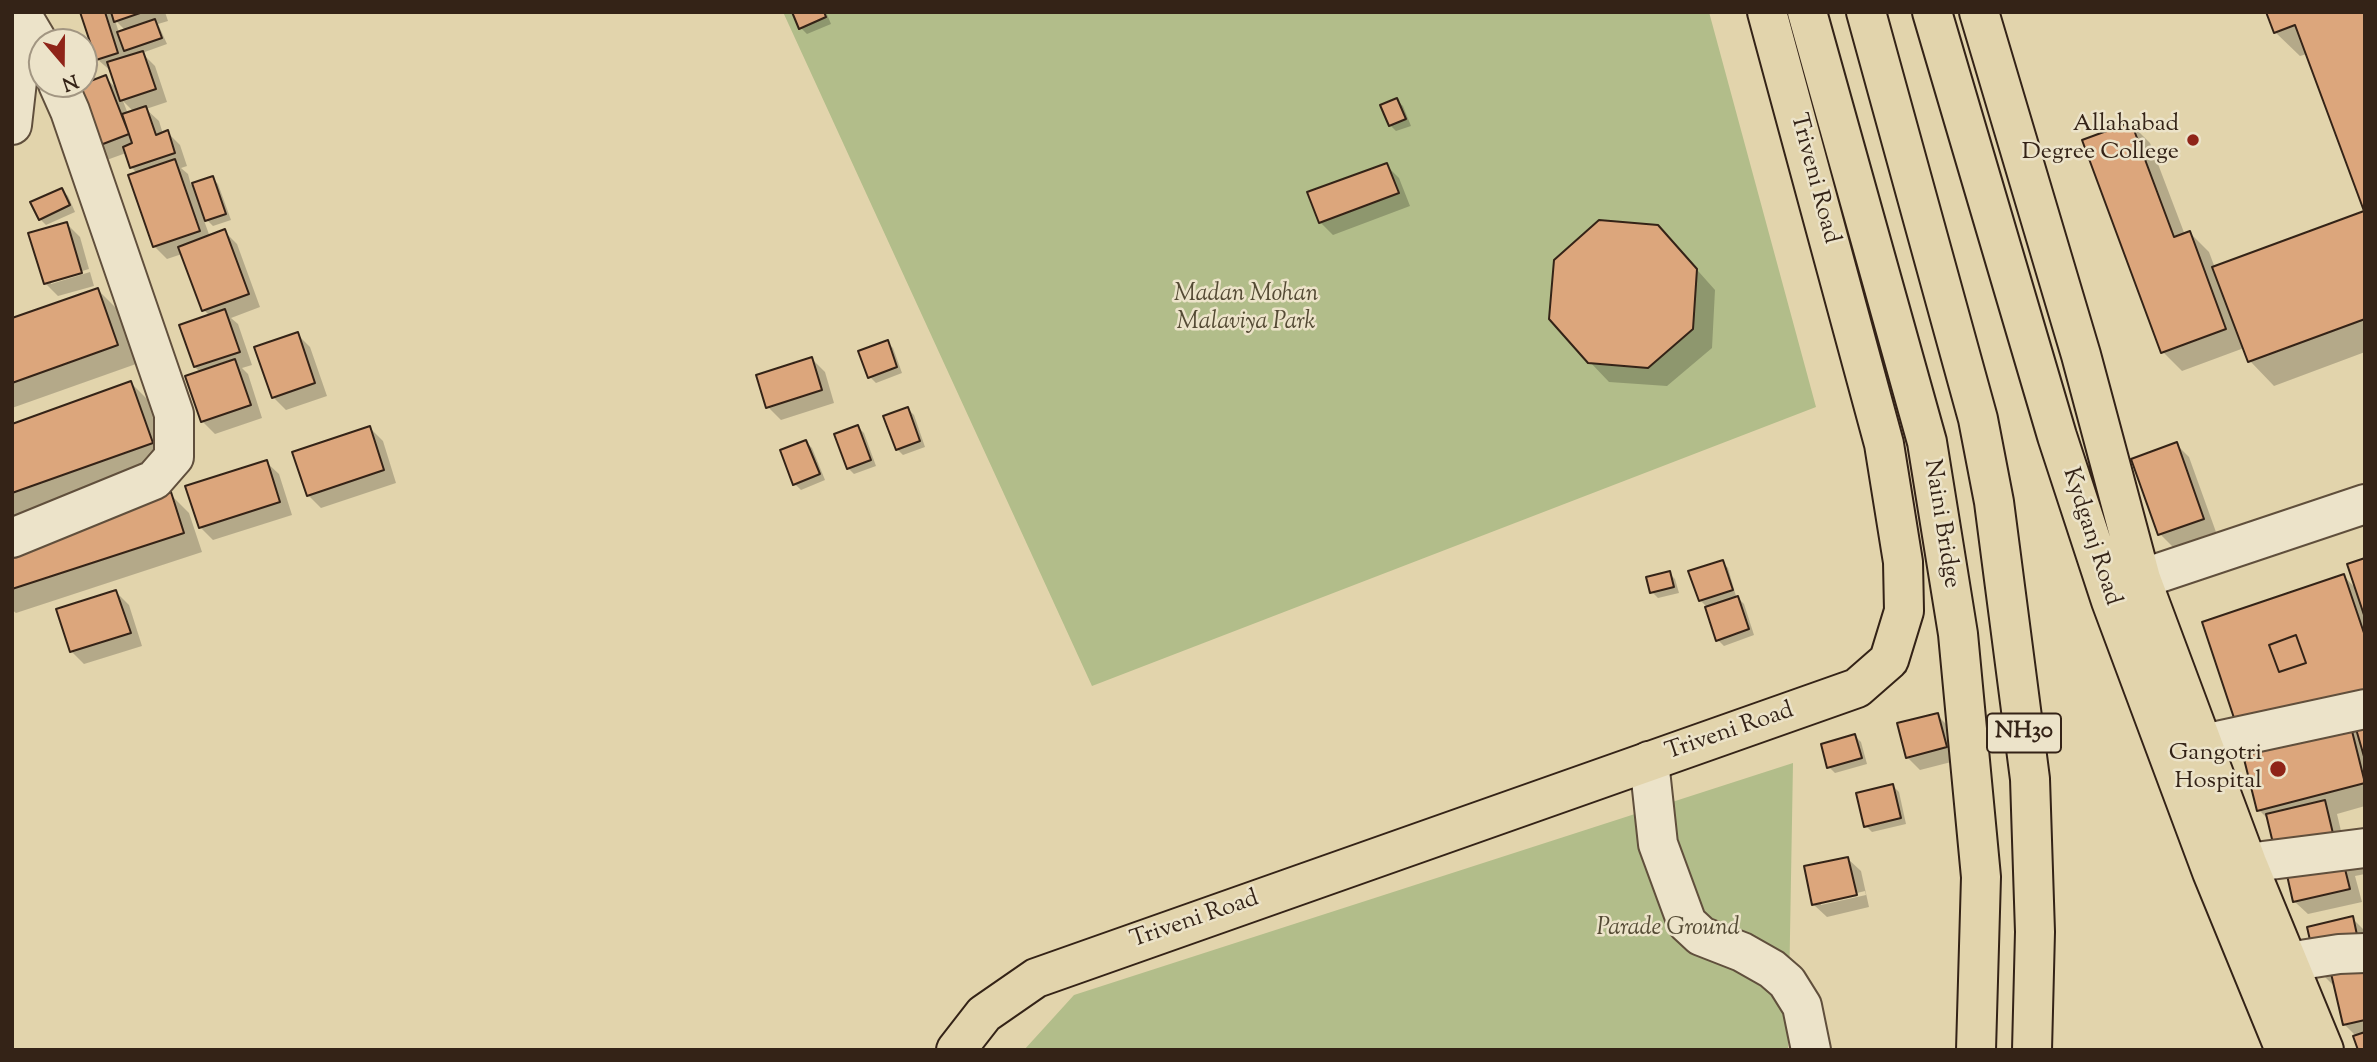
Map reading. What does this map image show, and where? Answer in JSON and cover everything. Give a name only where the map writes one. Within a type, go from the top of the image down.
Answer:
[{"type":"main road","name":"Triveni Road","points":[[956,1050],[984,1014],[1036,978],[1857,688],[1889,660],[1904,611],[1903,562],[1884,444],[1767,12]]},
{"type":"main road","name":"Naini Bridge","points":[[1807,12],[1927,442],[1958,634],[1981,877],[1976,1050]]},
{"type":"main road","name":"NH30","points":[[1867,12],[1978,419],[1994,502],[2030,779],[2035,932],[2032,1050]]},
{"type":"main road","name":"Kydganj Road","points":[[1932,12],[2053,423],[2123,582],[2203,744],[2247,863],[2324,1050]]},
{"type":"main road","name":"Kydganj Road","points":[[1979,12],[2081,355],[2123,582],[2212,872],[2285,1050]]},
{"type":"street","points":[[20,12],[29,28]]},
{"type":"street","points":[[12,44],[17,81],[12,125]]},
{"type":"street","points":[[12,538],[154,480],[174,457],[174,414],[64,98]]},
{"type":"street","points":[[2123,582],[2365,503]]},
{"type":"street","points":[[2203,744],[2365,709]]},
{"type":"street","points":[[1649,761],[1658,844],[1687,923],[1701,936],[1742,952],[1772,969],[1787,982],[1802,1006],[1811,1050]]},
{"type":"street","points":[[2247,863],[2365,848]]},
{"type":"street","points":[[2288,962],[2365,953]]},
{"type":"green space","name":"Madan Mohan Malaviya Park","points":[[783,12],[1709,12],[1816,407],[1092,686]]},
{"type":"green space","name":"Parade Ground","points":[[1793,763],[1788,1050],[1024,1050],[1074,995]]},
{"type":"building","points":[[80,12],[105,12],[118,53],[98,59],[98,28],[85,28]]},
{"type":"building","points":[[111,12],[143,12],[114,22]]},
{"type":"building","points":[[792,12],[824,12],[826,17],[799,29]]},
{"type":"building","points":[[2266,12],[2365,12],[2365,319],[2248,362],[2212,267],[2364,211],[2295,25],[2274,33]]},
{"type":"building","points":[[155,19],[162,38],[124,51],[117,32]]},
{"type":"building","points":[[143,51],[156,89],[120,101],[107,62]]},
{"type":"building","points":[[106,75],[129,134],[90,149],[70,98],[98,98],[98,78]]},
{"type":"building","points":[[1397,98],[1406,119],[1389,126],[1380,105]]},
{"type":"building","points":[[146,106],[156,135],[168,130],[175,153],[130,168],[123,147],[132,143],[122,114]]},
{"type":"building","points":[[2131,122],[2174,237],[2190,231],[2226,329],[2161,353],[2082,140]]},
{"type":"building","points":[[175,159],[200,231],[153,247],[128,175]]},
{"type":"building","points":[[1387,163],[1399,193],[1319,223],[1307,192]]},
{"type":"building","points":[[213,176],[226,214],[205,221],[192,183]]},
{"type":"building","points":[[62,188],[70,205],[39,220],[30,202]]},
{"type":"building","points":[[1599,220],[1658,225],[1697,269],[1693,329],[1648,368],[1588,363],[1549,319],[1554,260]]},
{"type":"building","points":[[67,222],[82,273],[44,284],[28,233]]},
{"type":"building","points":[[225,229],[249,294],[202,311],[178,247]]},
{"type":"building","points":[[98,288],[118,345],[12,383],[12,318]]},
{"type":"building","points":[[225,309],[240,352],[194,367],[179,325]]},
{"type":"building","points":[[298,332],[315,383],[272,398],[254,347]]},
{"type":"building","points":[[888,340],[897,367],[868,378],[858,351]]},
{"type":"building","points":[[812,357],[822,390],[766,408],[756,375]]},
{"type":"building","points":[[235,359],[251,405],[201,422],[185,376]]},
{"type":"building","points":[[131,381],[153,443],[12,493],[12,424]]},
{"type":"building","points":[[908,407],[920,441],[896,450],[883,416]]},
{"type":"building","points":[[858,425],[871,460],[847,469],[834,434]]},
{"type":"building","points":[[370,426],[384,470],[307,496],[292,452]]},
{"type":"building","points":[[806,440],[820,474],[793,485],[780,450]]},
{"type":"building","points":[[2177,442],[2204,519],[2158,535],[2131,459]]},
{"type":"building","points":[[267,460],[280,502],[199,528],[185,486]]},
{"type":"building","points":[[171,492],[184,533],[12,589],[12,545]]},
{"type":"building","points":[[2365,558],[2365,618],[2347,564]]},
{"type":"building","points":[[1723,560],[1733,590],[1699,601],[1688,571]]},
{"type":"building","points":[[1670,571],[1674,587],[1650,593],[1646,577]]},
{"type":"building","points":[[2344,574],[2365,636],[2365,694],[2240,736],[2202,622]],"holes":[[[2296,635],[2306,663],[2279,672],[2269,645]]]},
{"type":"building","points":[[116,590],[131,633],[70,652],[56,609]]},
{"type":"building","points":[[1738,596],[1749,629],[1716,641],[1705,607]]},
{"type":"building","points":[[2296,635],[2306,663],[2279,672],[2269,645]]},
{"type":"building","points":[[1938,713],[1947,747],[1906,758],[1897,723]]},
{"type":"building","points":[[2365,719],[2365,760],[2354,722]]},
{"type":"building","points":[[2350,723],[2365,783],[2257,811],[2242,751]]},
{"type":"building","points":[[1855,734],[1862,758],[1827,768],[1821,744]]},
{"type":"building","points":[[1893,784],[1901,818],[1864,827],[1856,793]]},
{"type":"building","points":[[2325,800],[2336,846],[2277,860],[2266,814]]},
{"type":"building","points":[[2340,849],[2350,889],[2293,902],[2284,862]]},
{"type":"building","points":[[1848,857],[1857,895],[1812,905],[1804,866]]},
{"type":"building","points":[[2353,916],[2361,954],[2365,953],[2365,1020],[2343,1025],[2330,969],[2317,971],[2307,927]]},
{"type":"building","points":[[2365,1032],[2365,1050],[2358,1050],[2353,1036]]},
{"type":"place","name":"Allahabad Degree College","points":[[2193,140]]},
{"type":"place","name":"Gangotri Hospital","points":[[2278,769]]}]
